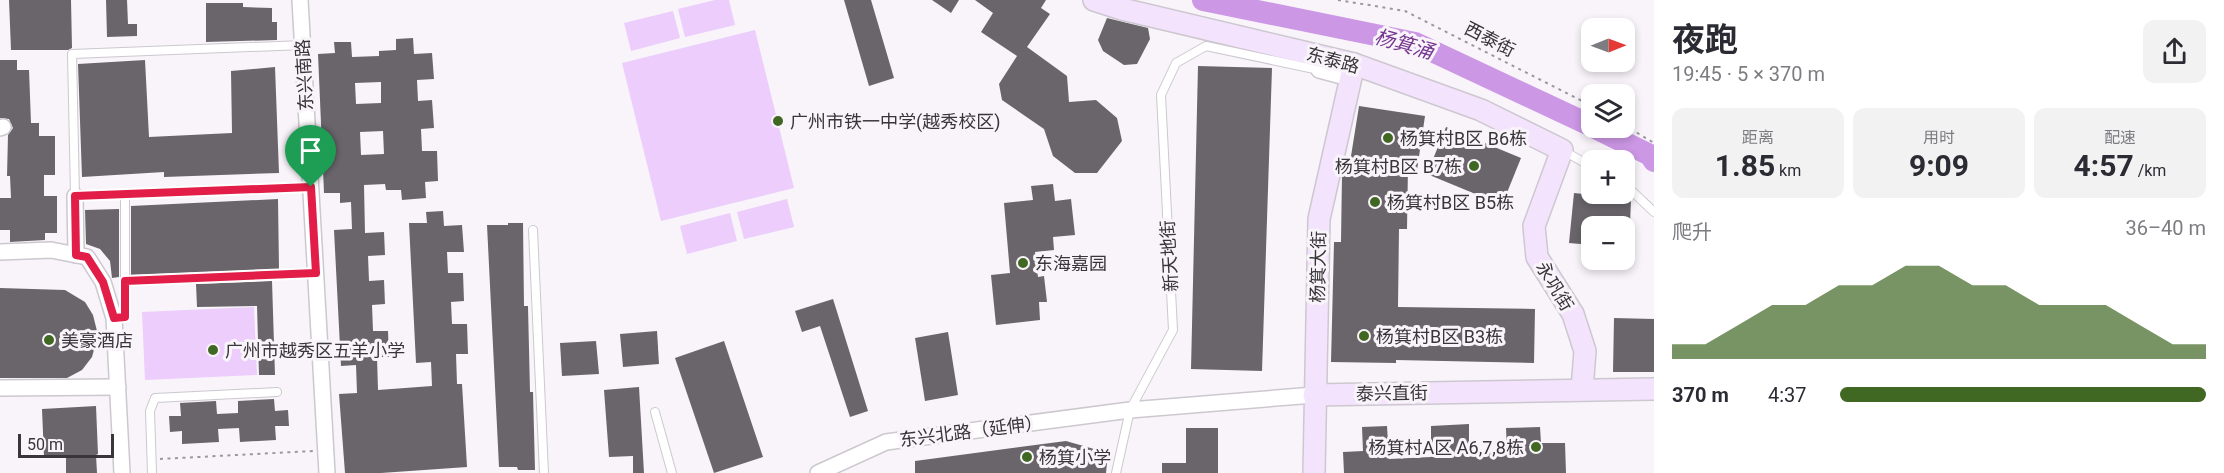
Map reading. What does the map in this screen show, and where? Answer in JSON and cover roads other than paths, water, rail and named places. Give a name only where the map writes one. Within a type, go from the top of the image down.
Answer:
[{"type":"street","name":"东兴南路","points":[[300,0],[327,473]]},
{"type":"street","name":"东泰路","points":[[1094,0],[1351,71],[1481,110],[1562,150]]},
{"type":"street","points":[[1319,70],[1351,71]]},
{"type":"street","name":"杨箕大街","points":[[1314,473],[1319,219],[1351,71]]},
{"type":"street","name":"永巩街","points":[[1562,150],[1534,226],[1537,257],[1573,314],[1585,351],[1582,389]]},
{"type":"street","points":[[75,196],[76,255]]},
{"type":"street","points":[[0,252],[51,249],[87,257],[103,282],[114,318],[122,473]]},
{"type":"street","points":[[0,388],[118,387]]},
{"type":"street","name":"泰兴直街","points":[[1130,410],[1314,394],[1654,389]]},
{"type":"street","name":"东兴北路（延伸）","points":[[818,473],[886,442],[1130,410]]},
{"type":"lane","points":[[303,45],[72,54],[75,196],[311,187]]},
{"type":"lane","name":"新天地街","points":[[1116,473],[1130,410],[1173,330],[1161,95],[1176,63],[1206,46],[1319,70]]},
{"type":"lane","points":[[1562,150],[1581,161]]},
{"type":"lane","points":[[114,318],[125,317],[125,194]]},
{"type":"lane","points":[[1635,194],[1654,212]]},
{"type":"lane","points":[[533,230],[544,473]]},
{"type":"lane","points":[[125,281],[316,273]]},
{"type":"lane","points":[[152,473],[150,411],[155,398],[277,392]]},
{"type":"lane","points":[[655,412],[672,473]]},
{"type":"waterway","name":"杨箕涌","points":[[1203,0],[1415,43],[1581,121]]},
{"type":"waterway","name":"杨箕涌","points":[[1615,138],[1650,155],[1654,161]]},
{"type":"place","name":"广州市铁一中学(越秀校区)","points":[[778,121]]},
{"type":"place","name":"杨箕村B区 B6栋","points":[[1388,138]]},
{"type":"place","name":"杨箕村B区 B7栋","points":[[1474,166]]},
{"type":"place","name":"杨箕村B区 B5栋","points":[[1375,202]]},
{"type":"place","name":"东海嘉园","points":[[1023,263]]},
{"type":"place","name":"杨箕村B区 B3栋","points":[[1364,336]]},
{"type":"place","name":"美豪酒店","points":[[49,340]]},
{"type":"place","name":"广州市越秀区五羊小学","points":[[213,350]]},
{"type":"place","name":"杨箕村A区 A6,7,8栋","points":[[1536,447]]},
{"type":"place","name":"杨箕小学","points":[[1027,457]]}]
